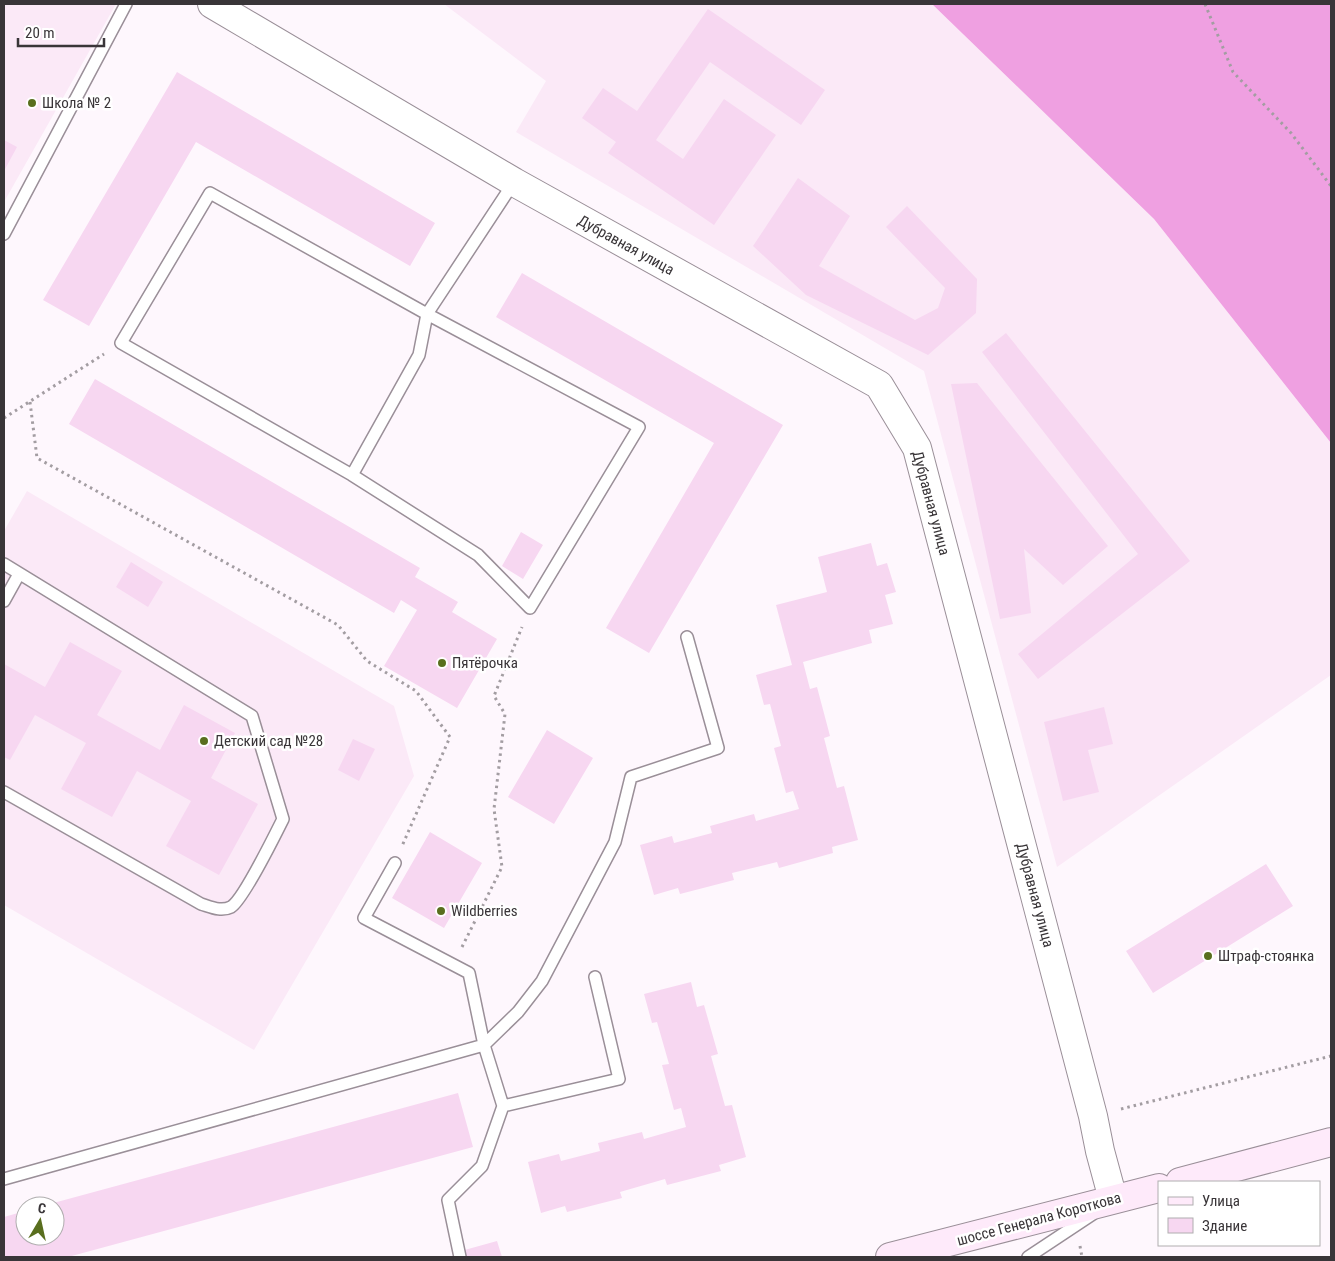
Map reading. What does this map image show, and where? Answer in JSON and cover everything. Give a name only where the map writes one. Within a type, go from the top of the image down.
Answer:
[{"type":"main road","points":[[1184,1181],[1331,1142]]},
{"type":"main road","name":"шоссе Генерала Короткова","points":[[890,1257],[1158,1188]]},
{"type":"street","name":"Дубравная улица","points":[[212,4],[514,182],[879,385],[917,448],[1093,1116],[1112,1199]]},
{"type":"lane","points":[[4,234],[126,4]]},
{"type":"lane","points":[[352,474],[419,355],[427,314],[514,182]]},
{"type":"lane","points":[[210,193],[427,314],[639,427],[530,608],[478,555],[352,474],[121,343],[210,193]]},
{"type":"lane","points":[[4,564],[252,716],[283,819],[244,892],[232,906],[220,910],[200,904],[4,792]]},
{"type":"lane","points":[[4,600],[19,574]]},
{"type":"lane","points":[[4,1179],[484,1045],[518,1012],[542,981],[616,842],[631,777],[718,748],[687,637]]},
{"type":"lane","points":[[395,862],[364,918],[469,973],[484,1045],[503,1106],[482,1166],[448,1200],[460,1257]]},
{"type":"lane","points":[[503,1106],[620,1079],[595,977]]},
{"type":"lane","points":[[1028,1257],[1076,1226],[1112,1199]]},
{"type":"path","points":[[1205,4],[1233,72],[1290,133],[1331,186]]},
{"type":"path","points":[[4,418],[121,343]]},
{"type":"path","points":[[30,402],[38,458],[338,624],[367,661],[416,692],[450,737],[395,862]]},
{"type":"path","points":[[453,965],[502,867],[494,809],[505,714],[494,696],[530,608]]},
{"type":"path","points":[[1093,1116],[1331,1056]]},
{"type":"shaded area","name":"Школа № 2","points":[[4,4],[116,4],[4,202]]},
{"type":"shaded area","points":[[444,4],[932,4],[1154,219],[1331,443],[1331,675],[1057,867],[924,371],[516,132],[546,81]]},
{"type":"shaded area","points":[[932,4],[1331,4],[1331,443],[1154,219]]},
{"type":"shaded area","name":"Детский сад №28","points":[[27,491],[394,706],[414,776],[254,1050],[4,905],[4,531]]},
{"type":"building","points":[[708,9],[825,90],[801,125],[710,62],[656,140],[683,159],[724,99],[776,135],[714,225],[608,153],[616,142],[582,118],[603,88],[637,111]]},
{"type":"building","points":[[177,72],[435,223],[410,266],[196,142],[89,326],[43,300]]},
{"type":"building","points":[[4,140],[17,147],[4,171]]},
{"type":"building","points":[[798,178],[850,216],[819,266],[915,320],[938,308],[945,288],[886,227],[907,206],[977,279],[976,313],[928,355],[806,295],[753,246]]},
{"type":"building","points":[[522,273],[783,425],[649,653],[606,628],[714,443],[496,317]]},
{"type":"building","points":[[1006,333],[1190,561],[1038,679],[1018,654],[1138,554],[982,352]]},
{"type":"building","points":[[95,379],[420,568],[415,577],[458,602],[452,612],[497,639],[457,708],[384,666],[417,610],[401,600],[394,613],[69,424]]},
{"type":"building","points":[[977,383],[1108,546],[1063,585],[1024,549],[1031,613],[1000,619],[951,384]]},
{"type":"building","points":[[521,532],[543,545],[523,579],[502,566]]},
{"type":"building","points":[[871,543],[877,566],[887,563],[896,592],[885,595],[893,624],[869,630],[872,643],[803,662],[810,689],[817,687],[830,736],[824,738],[837,788],[844,786],[858,840],[832,847],[833,853],[779,868],[777,862],[732,873],[734,880],[680,894],[678,888],[654,895],[640,845],[672,836],[674,843],[712,833],[710,826],[754,814],[756,821],[799,809],[793,791],[786,793],[774,748],[781,746],[770,704],[764,705],[756,675],[792,665],[776,605],[827,592],[818,557]]},
{"type":"building","points":[[131,562],[163,582],[148,607],[116,587]]},
{"type":"building","points":[[70,642],[122,671],[97,715],[160,750],[184,705],[235,733],[211,778],[258,804],[219,875],[166,846],[191,801],[137,771],[112,817],[61,789],[86,743],[35,715],[10,760],[4,757],[4,664],[45,687]]},
{"type":"building","points":[[1104,707],[1113,744],[1088,750],[1099,792],[1063,801],[1044,722]]},
{"type":"building","points":[[547,730],[593,758],[554,824],[508,797]]},
{"type":"building","points":[[353,739],[375,749],[359,781],[338,770]]},
{"type":"building","points":[[430,832],[482,863],[444,928],[392,898]]},
{"type":"building","points":[[1266,864],[1293,906],[1153,993],[1126,951]]},
{"type":"building","points":[[691,982],[697,1007],[704,1005],[718,1054],[711,1056],[725,1106],[732,1105],[746,1157],[719,1165],[721,1171],[667,1185],[665,1179],[620,1192],[622,1198],[567,1212],[565,1206],[541,1213],[528,1162],[559,1154],[561,1161],[600,1151],[598,1143],[642,1132],[644,1139],[686,1127],[681,1108],[674,1110],[662,1065],[669,1064],[657,1022],[652,1023],[644,994]]},
{"type":"building","points":[[458,1093],[473,1147],[68,1257],[4,1257],[4,1217],[15,1214],[15,1246],[65,1246],[65,1200]]},
{"type":"building","points":[[497,1241],[502,1257],[463,1257],[461,1251]]},
{"type":"place","name":"Школа № 2","points":[[32,103]]},
{"type":"place","name":"Пятёрочка","points":[[442,663]]},
{"type":"place","name":"Детский сад №28","points":[[204,741]]},
{"type":"place","name":"Wildberries","points":[[441,911]]},
{"type":"place","name":"Штраф-стоянка","points":[[1208,956]]}]
